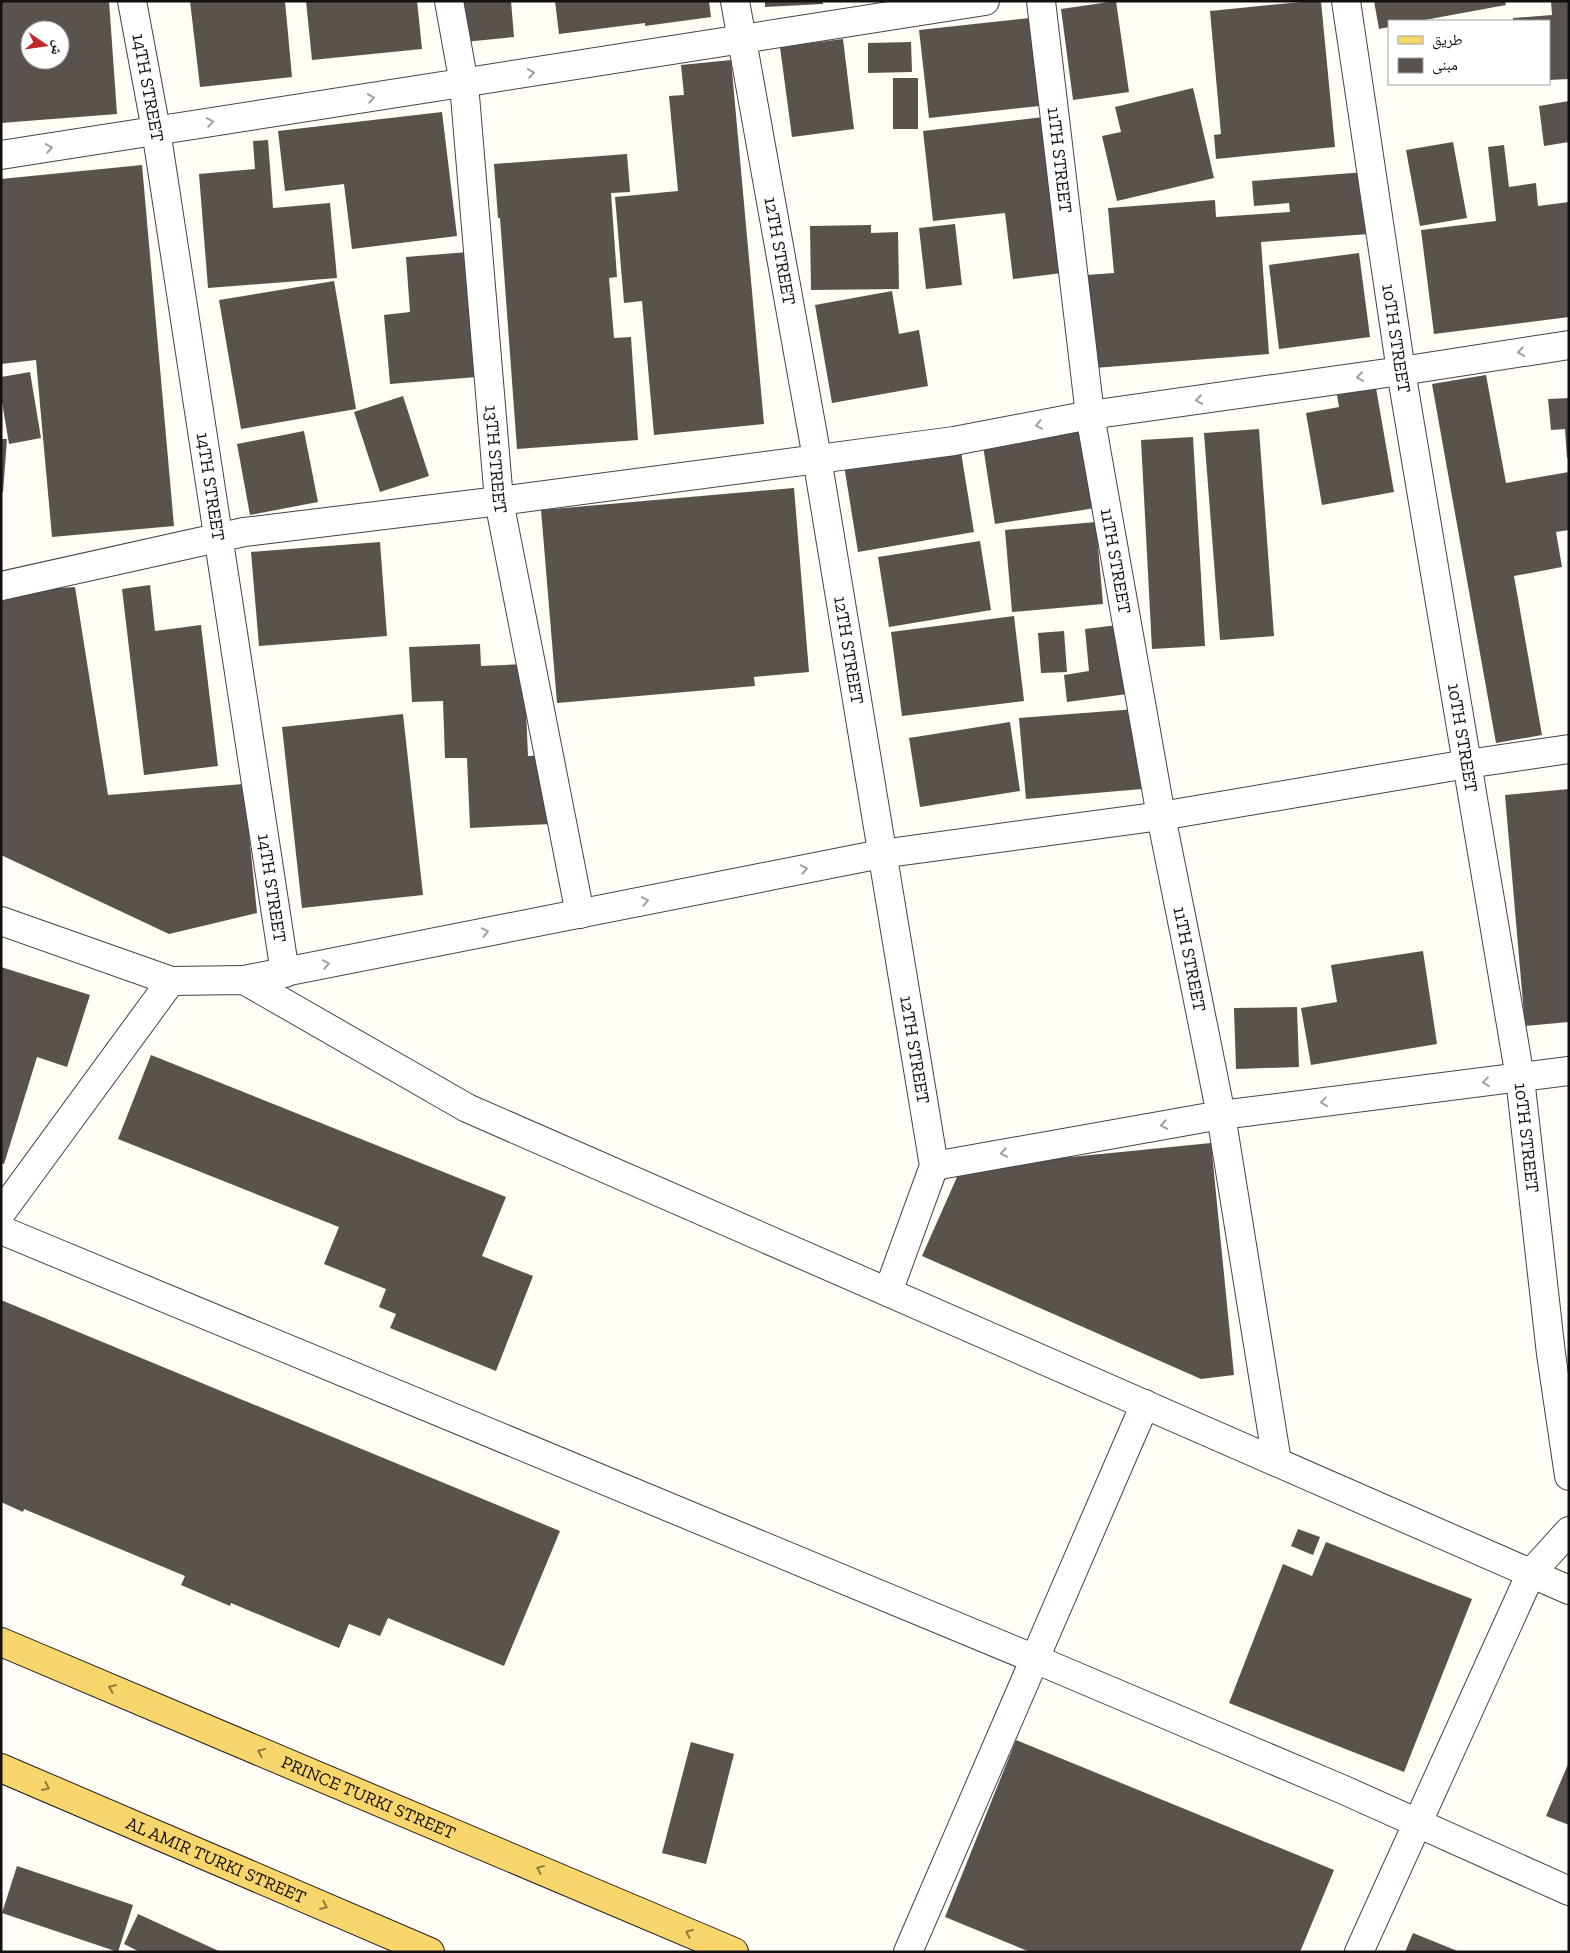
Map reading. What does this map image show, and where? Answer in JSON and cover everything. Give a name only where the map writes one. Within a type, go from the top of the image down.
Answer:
[{"type":"main road","name":"PRINCE TURKI STREET","points":[[1,1642],[734,1952]]},
{"type":"main road","name":"AL AMIR TURKI STREET","points":[[1,1768],[430,1952]]},
{"type":"street","name":"14TH STREET","points":[[132,1],[156,130],[285,973]]},
{"type":"street","name":"13TH STREET","points":[[449,1],[464,84],[499,501],[580,914]]},
{"type":"street","name":"12TH STREET","points":[[735,1],[817,458],[934,1166],[888,1292]]},
{"type":"street","points":[[1,156],[156,130],[741,41],[985,1]]},
{"type":"street","name":"11TH STREET","points":[[1041,1],[1090,415],[1161,816],[1221,1115],[1277,1462]]},
{"type":"street","name":"10TH STREET","points":[[1346,1],[1400,371],[1520,1078],[1560,1353],[1569,1476]]},
{"type":"street","points":[[1,586],[244,532],[499,501],[954,441],[1090,415],[1400,371],[1569,344]]},
{"type":"street","points":[[1,921],[171,981],[244,980],[881,854],[1161,816],[1466,764],[1569,749]]},
{"type":"street","points":[[244,980],[467,1108],[1569,1590]]},
{"type":"street","points":[[1,1213],[171,981]]},
{"type":"street","points":[[934,1166],[1221,1115],[1569,1071]]},
{"type":"street","points":[[1,1230],[1035,1659],[1344,1790],[1569,1891]]},
{"type":"street","points":[[908,1952],[1145,1404]]},
{"type":"street","points":[[1358,1952],[1531,1573],[1569,1531]]},
{"type":"building","points":[[1,1],[109,1],[117,114],[1,123]]},
{"type":"building","points":[[190,1],[285,1],[292,77],[200,87]]},
{"type":"building","points":[[306,1],[417,1],[422,49],[312,60]]},
{"type":"building","points":[[460,1],[511,1],[514,37],[464,42]]},
{"type":"building","points":[[555,1],[709,1],[711,17],[645,26],[645,23],[559,34]]},
{"type":"building","points":[[765,1],[823,1],[823,4],[765,7]]},
{"type":"building","points":[[1116,1],[1129,92],[1073,100],[1061,9]]},
{"type":"building","points":[[1321,1],[1335,147],[1216,159],[1214,135],[1221,134],[1210,11]]},
{"type":"building","points":[[1374,1],[1505,1],[1506,5],[1424,20],[1388,20],[1388,27],[1379,29]]},
{"type":"building","points":[[1551,1],[1569,1],[1569,79],[1550,80],[1550,20],[1513,20],[1513,18],[1552,15]]},
{"type":"building","points":[[1039,17],[1049,105],[929,118],[919,30]]},
{"type":"building","points":[[843,39],[854,129],[792,137],[780,47]]},
{"type":"building","points":[[911,42],[912,72],[868,73],[868,43]]},
{"type":"building","points":[[731,60],[764,424],[654,435],[642,301],[624,303],[615,197],[678,191],[669,96],[684,95],[681,65]]},
{"type":"building","points":[[893,78],[918,78],[918,129],[893,129]]},
{"type":"building","points":[[1193,88],[1214,178],[1117,201],[1102,136],[1121,132],[1115,107]]},
{"type":"building","points":[[1569,101],[1569,142],[1544,146],[1539,106]]},
{"type":"building","points":[[442,112],[457,236],[352,249],[344,184],[285,191],[278,131]]},
{"type":"building","points":[[1052,116],[1070,272],[1013,279],[1005,213],[933,221],[923,131]]},
{"type":"building","points":[[268,140],[273,208],[330,203],[337,278],[208,288],[199,174],[255,169],[253,141]]},
{"type":"building","points":[[1453,142],[1467,218],[1420,226],[1406,150]]},
{"type":"building","points":[[1504,145],[1509,187],[1536,183],[1538,206],[1569,202],[1569,317],[1434,334],[1421,230],[1496,221],[1488,147]]},
{"type":"building","points":[[627,154],[630,192],[611,193],[617,277],[609,278],[614,338],[631,337],[638,440],[517,449],[500,218],[498,218],[494,164]]},
{"type":"building","points":[[142,165],[174,526],[52,537],[36,360],[1,364],[1,179]]},
{"type":"building","points":[[1365,172],[1369,234],[1261,242],[1269,354],[1095,368],[1087,275],[1114,273],[1108,208],[1215,200],[1216,217],[1290,212],[1289,203],[1254,206],[1252,181]]},
{"type":"building","points":[[955,224],[962,285],[926,289],[919,228]]},
{"type":"building","points":[[871,225],[871,233],[898,232],[899,289],[811,290],[810,226]]},
{"type":"building","points":[[468,252],[477,377],[390,384],[384,315],[410,312],[406,257]]},
{"type":"building","points":[[1359,253],[1370,337],[1279,349],[1269,265]]},
{"type":"building","points":[[334,281],[356,409],[241,429],[219,300]]},
{"type":"building","points":[[892,291],[899,334],[919,330],[928,386],[832,403],[815,305]]},
{"type":"building","points":[[30,372],[41,438],[9,444],[1,396],[1,377]]},
{"type":"building","points":[[1486,375],[1506,483],[1569,472],[1569,530],[1556,532],[1562,567],[1514,576],[1542,735],[1496,743],[1432,384]]},
{"type":"building","points":[[1376,388],[1394,492],[1322,505],[1306,413],[1339,407],[1337,395]]},
{"type":"building","points":[[403,396],[429,476],[380,492],[354,412]]},
{"type":"building","points":[[1569,398],[1569,458],[1567,458],[1565,429],[1551,430],[1548,399]]},
{"type":"building","points":[[1259,429],[1274,636],[1220,640],[1204,433]]},
{"type":"building","points":[[304,431],[318,502],[250,515],[237,444]]},
{"type":"building","points":[[1084,431],[1095,508],[995,524],[983,446]]},
{"type":"building","points":[[1193,437],[1205,646],[1152,649],[1141,440]]},
{"type":"building","points":[[1,439],[7,439],[3,492],[1,492]]},
{"type":"building","points":[[959,440],[974,532],[858,552],[843,459]]},
{"type":"building","points":[[794,488],[809,672],[754,677],[755,686],[557,703],[541,510]]},
{"type":"building","points":[[1096,522],[1103,604],[1012,612],[1005,530]]},
{"type":"building","points":[[980,541],[991,610],[889,627],[878,557]]},
{"type":"building","points":[[380,542],[387,636],[259,646],[251,552]]},
{"type":"building","points":[[150,585],[155,631],[201,625],[218,766],[144,775],[122,589]]},
{"type":"building","points":[[75,587],[108,795],[244,784],[257,913],[169,934],[1,855],[1,592]]},
{"type":"building","points":[[1014,616],[1024,701],[902,716],[891,632]]},
{"type":"building","points":[[1126,624],[1135,693],[1067,702],[1064,675],[1089,671],[1085,629]]},
{"type":"building","points":[[1064,631],[1067,672],[1041,673],[1038,633]]},
{"type":"building","points":[[480,644],[481,666],[524,664],[528,756],[549,755],[551,824],[470,828],[467,758],[445,758],[443,701],[412,702],[409,647]]},
{"type":"building","points":[[1136,709],[1142,789],[1026,799],[1019,718]]},
{"type":"building","points":[[403,714],[423,895],[302,908],[282,727]]},
{"type":"building","points":[[1010,722],[1020,791],[920,807],[909,738]]},
{"type":"building","points":[[1569,789],[1569,1022],[1525,1026],[1505,795]]},
{"type":"building","points":[[1423,951],[1437,1044],[1311,1065],[1301,1008],[1337,1002],[1331,965]]},
{"type":"building","points":[[1,967],[90,995],[67,1067],[37,1057],[4,1164],[1,1163]]},
{"type":"building","points":[[1297,1007],[1299,1067],[1236,1069],[1234,1008]]},
{"type":"building","points":[[151,1055],[506,1197],[482,1256],[533,1276],[496,1371],[390,1328],[396,1314],[379,1307],[386,1289],[324,1264],[339,1227],[118,1139]]},
{"type":"building","points":[[1211,1143],[1234,1375],[1201,1379],[922,1256],[961,1168]]},
{"type":"building","points":[[1,1300],[560,1531],[504,1666],[388,1618],[380,1636],[349,1624],[339,1648],[231,1603],[230,1606],[181,1585],[185,1576],[24,1509],[23,1512],[1,1502]]},
{"type":"building","points":[[1298,1529],[1320,1537],[1313,1555],[1291,1546]]},
{"type":"building","points":[[1326,1542],[1472,1599],[1404,1772],[1229,1703],[1283,1564],[1312,1576]]},
{"type":"building","points":[[1016,1740],[1334,1870],[1300,1952],[1030,1952],[945,1917]]},
{"type":"building","points":[[691,1742],[734,1754],[706,1864],[662,1853]]},
{"type":"building","points":[[1569,1762],[1569,1825],[1546,1816]]},
{"type":"building","points":[[17,1866],[133,1905],[118,1952],[2,1913]]},
{"type":"building","points":[[138,1914],[221,1952],[140,1952],[124,1944]]},
{"type":"building","points":[[1413,1933],[1460,1952],[1405,1952]]}]
